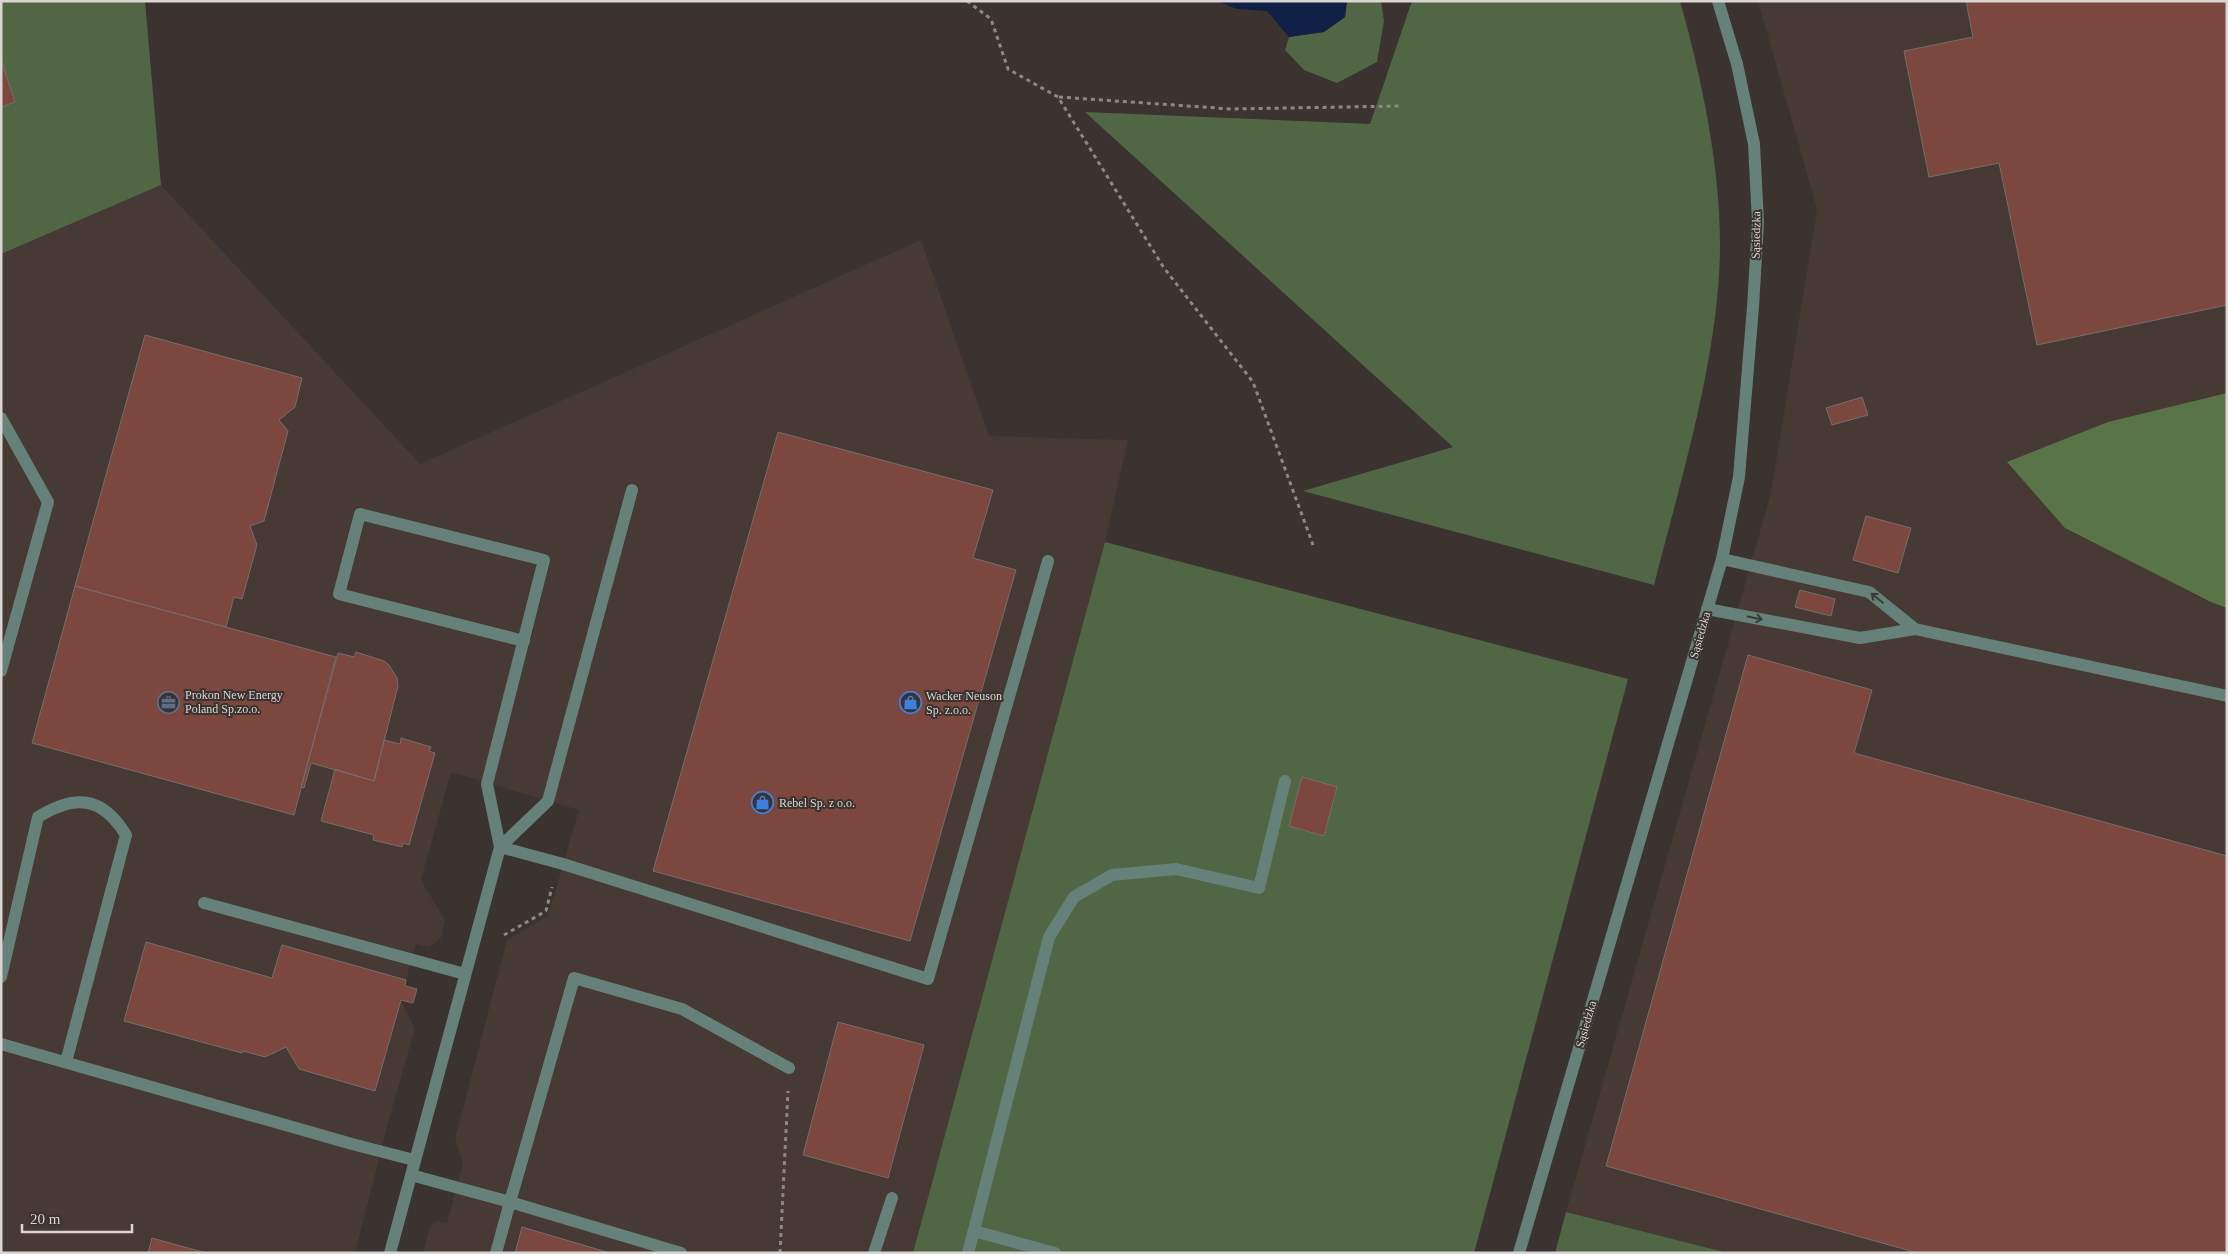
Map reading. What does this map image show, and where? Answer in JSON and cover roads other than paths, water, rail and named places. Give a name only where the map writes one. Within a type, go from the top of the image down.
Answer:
[{"type":"street","name":"Sąsiedzka","points":[[1519,1253],[1722,559],[1739,477],[1758,222],[1754,144],[1737,64],[1718,1]]},
{"type":"street","points":[[1,418],[48,502],[1,671]]},
{"type":"street","points":[[500,847],[548,800],[632,490]]},
{"type":"street","points":[[390,1253],[500,847],[487,784],[524,641],[544,560],[360,514],[339,594],[524,641]]},
{"type":"street","points":[[1722,559],[1869,592],[1915,629]]},
{"type":"street","points":[[500,847],[558,863],[928,979],[1048,561]]},
{"type":"street","points":[[1707,609],[1860,638],[1915,629],[2227,696]]},
{"type":"street","points":[[968,1253],[1049,937],[1074,897],[1112,875],[1176,869],[1259,888],[1285,781]]},
{"type":"street","points":[[1,977],[38,817],[54,807],[76,801],[98,806],[116,820],[126,836],[66,1062]]},
{"type":"street","points":[[204,903],[465,974]]},
{"type":"street","points":[[496,1253],[574,978],[682,1009],[790,1068]]},
{"type":"street","points":[[1,1044],[414,1160]]},
{"type":"street","points":[[411,1175],[510,1202],[681,1253]]},
{"type":"street","points":[[874,1253],[892,1198]]},
{"type":"street","points":[[974,1231],[1055,1253]]},
{"type":"water","points":[[1217,1],[1347,1],[1345,17],[1324,32],[1289,37],[1267,11],[1237,9]]},
{"type":"place","name":"Prokon New Energy Poland Sp.zo.o.","points":[[169,702]]},
{"type":"place","name":"Wacker Neuson Sp. z.o.o.","points":[[910,703]]},
{"type":"place","name":"Rebel Sp. z o.o.","points":[[763,803]]}]
